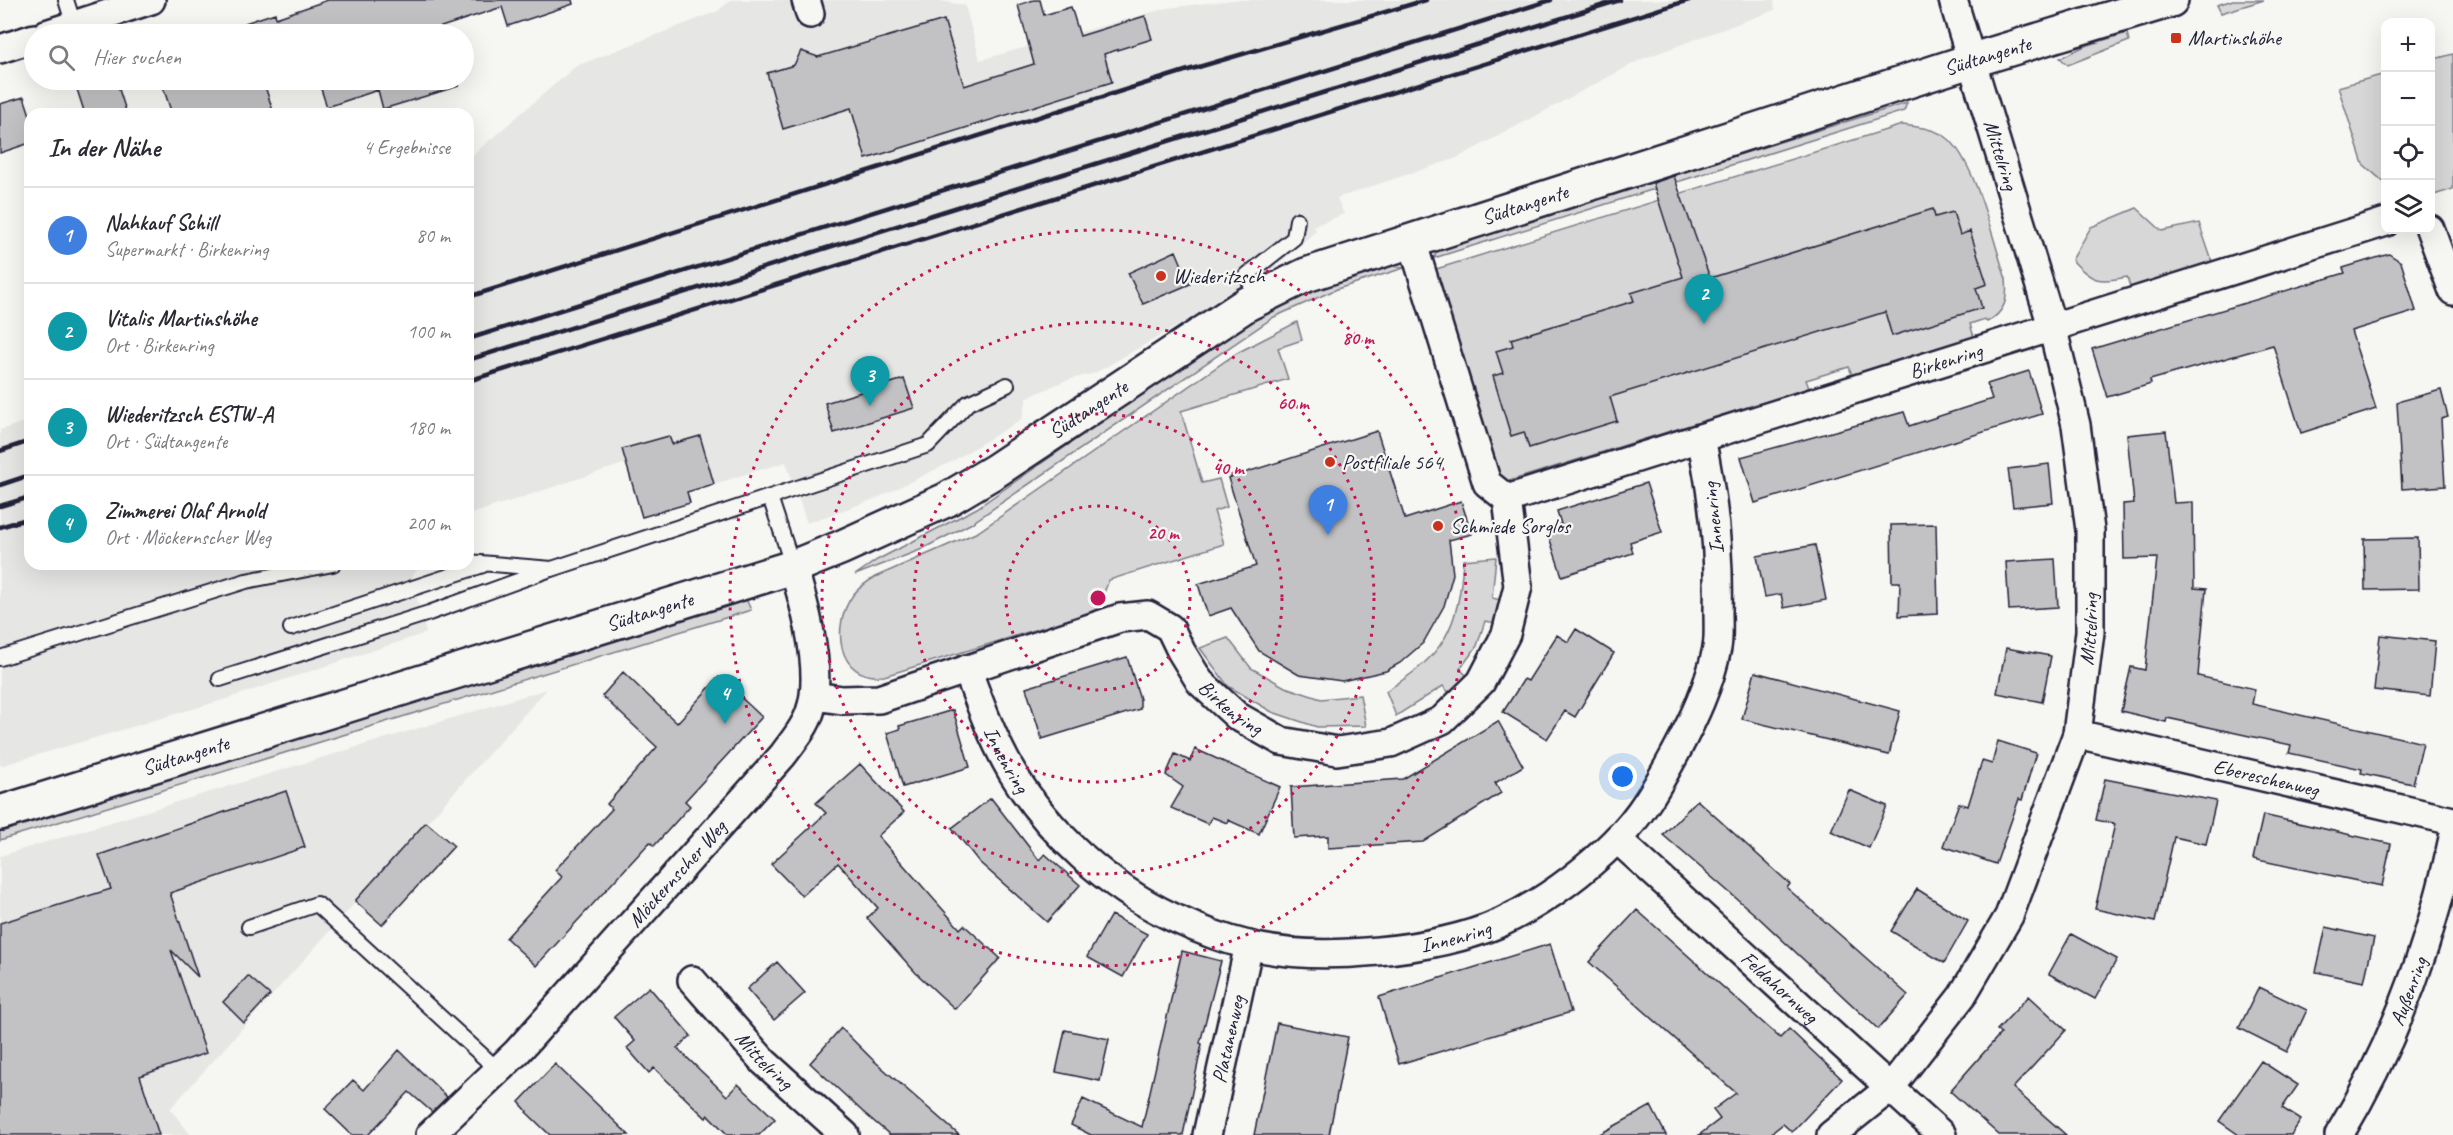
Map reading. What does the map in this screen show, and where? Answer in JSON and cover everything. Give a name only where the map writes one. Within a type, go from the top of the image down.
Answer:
[{"type":"street","points":[[57,24],[70,13],[151,0]]},
{"type":"street","name":"Mittelring","points":[[1831,1135],[1891,1087],[1962,996],[2009,916],[2077,734],[2090,632],[2090,530],[2076,425],[2052,326],[1953,0]]},
{"type":"street","name":"Südtangente","points":[[0,813],[793,567],[946,500],[995,471],[1257,299],[1306,275],[1972,60],[2171,0]]},
{"type":"street","points":[[0,49],[24,41]]},
{"type":"street","name":"Birkenring","points":[[815,696],[842,700],[879,699],[1120,618],[1148,615],[1170,628],[1200,682],[1237,716],[1281,741],[1337,750],[1391,743],[1442,720],[1481,682],[1506,634],[1518,586],[1507,499],[2381,223]]},
{"type":"street","points":[[2432,234],[2453,291]]},
{"type":"street","points":[[1412,241],[1487,483],[1507,499]]},
{"type":"street","name":"Innenring","points":[[967,669],[987,721],[1012,772],[1040,811],[1073,847],[1120,885],[1171,917],[1249,945],[1300,952],[1352,952],[1402,948],[1453,938],[1499,923],[1582,871],[1617,839],[1656,789],[1685,734],[1705,692],[1717,647],[1717,539],[1712,488],[1701,438]]},
{"type":"street","name":"Möckernscher Weg","points":[[430,1135],[517,1052],[783,754],[804,727],[815,696],[804,610],[793,567]]},
{"type":"street","name":"Ebereschenweg","points":[[2077,734],[2453,821]]},
{"type":"street","name":"Außenring","points":[[2339,1135],[2389,1042],[2414,983],[2446,874],[2453,838]]},
{"type":"street","name":"Feldahornweg","points":[[1617,839],[1942,1135]]},
{"type":"street","name":"Platanenweg","points":[[1207,1135],[1249,945]]},
{"type":"street","name":"Mittelring","points":[[692,980],[828,1130]]},
{"type":"lane","points":[[1257,299],[1247,275],[1294,238],[1297,220]]},
{"type":"lane","points":[[220,679],[429,613],[552,569],[928,445],[968,404],[1007,385]]},
{"type":"lane","points":[[770,497],[793,567]]},
{"type":"lane","points":[[474,562],[552,569]]},
{"type":"lane","points":[[474,567],[487,563]]},
{"type":"lane","points":[[0,658],[246,581],[302,570]]},
{"type":"lane","points":[[291,628],[466,570]]},
{"type":"lane","points":[[249,927],[317,904],[498,1070]]},
{"type":"shaded area","points":[[731,0],[934,0],[965,5],[980,60],[1167,8],[1232,0],[1774,0],[1775,10],[1642,59],[1457,158],[1337,198],[1344,214],[1314,226],[1316,231],[1265,276],[1095,373],[1064,381],[1027,398],[1022,419],[951,462],[875,499],[807,523],[786,462],[714,484],[700,437],[672,444],[669,436],[623,449],[626,463],[474,513],[474,154],[576,66],[718,11]]},
{"type":"shaded area","points":[[2233,0],[2264,0],[2221,13],[2217,5]]},
{"type":"shaded area","points":[[2127,33],[2129,41],[2068,65],[2060,58],[2085,46]]},
{"type":"shaded area","points":[[2453,54],[2453,189],[2435,195],[2435,72],[2435,59]]},
{"type":"shaded area","points":[[2381,75],[2381,180],[2363,164],[2338,87]]},
{"type":"shaded area","points":[[1907,103],[1904,111],[1434,258],[1437,250],[1448,244]]},
{"type":"shaded area","points":[[1902,125],[1930,130],[1946,137],[1966,163],[1975,182],[2006,279],[2006,299],[2001,310],[1993,318],[1987,322],[1985,319],[1970,324],[1974,337],[1852,375],[1849,367],[1806,380],[1809,388],[1506,482],[1496,474],[1433,270]]},
{"type":"shaded area","points":[[2137,208],[2162,231],[2199,223],[2213,264],[2131,290],[2127,277],[2109,280],[2096,279],[2085,273],[2072,260],[2091,227]]},
{"type":"shaded area","points":[[1387,265],[1404,268],[1337,289],[1274,317],[972,523],[920,550],[855,575],[877,560],[977,508],[1235,329],[1305,294]]},
{"type":"shaded area","points":[[1297,322],[1302,340],[1278,348],[1288,379],[1181,411],[1202,483],[1219,479],[1227,507],[1214,511],[1224,544],[1109,580],[1098,608],[1087,614],[884,676],[868,675],[856,670],[847,660],[842,649],[840,635],[842,621],[853,595],[863,585],[875,577],[978,532],[1237,353]]},
{"type":"shaded area","points":[[24,422],[24,570],[417,570],[412,577],[426,633],[226,699],[0,766],[0,430]]},
{"type":"shaded area","points":[[1496,557],[1492,598],[1501,600],[1496,623],[1485,621],[1477,646],[1460,669],[1467,676],[1450,694],[1443,686],[1396,716],[1386,691],[1422,665],[1445,638],[1457,605],[1463,560]]},
{"type":"shaded area","points":[[746,599],[751,610],[0,840],[0,829]]},
{"type":"shaded area","points":[[1228,638],[1251,668],[1285,687],[1321,699],[1360,695],[1366,726],[1317,727],[1272,712],[1228,686],[1200,648]]},
{"type":"shaded area","points":[[547,689],[170,1109],[191,1135],[0,1135],[0,856]]},
{"type":"building","points":[[328,0],[572,0],[573,4],[508,26],[502,7],[450,24],[245,23],[275,13],[276,18]]},
{"type":"building","points":[[1040,0],[1044,15],[1071,7],[1080,36],[1145,16],[1152,39],[1104,54],[1112,82],[866,159],[851,108],[783,129],[767,73],[794,65],[801,51],[818,57],[944,20],[964,86],[1034,64],[1018,5]]},
{"type":"building","points":[[77,90],[119,90],[125,108],[83,108]]},
{"type":"building","points":[[164,90],[266,90],[272,108],[170,108]]},
{"type":"building","points":[[321,90],[378,90],[327,107]]},
{"type":"building","points":[[378,90],[446,90],[386,108],[383,108]]},
{"type":"building","points":[[24,97],[28,108],[24,108],[24,145],[0,153],[0,104]]},
{"type":"building","points":[[1674,176],[1710,278],[1933,209],[1935,217],[1953,212],[1960,235],[1970,231],[1987,284],[1976,288],[1982,308],[1892,336],[1885,312],[1610,397],[1617,421],[1529,448],[1524,432],[1511,436],[1493,376],[1503,373],[1496,351],[1513,346],[1511,339],[1634,301],[1631,293],[1683,277],[1653,183]]},
{"type":"building","name":"Wiederitzsch","points":[[1176,251],[1190,284],[1143,304],[1128,273]]},
{"type":"building","points":[[2389,254],[2401,262],[2416,311],[2351,331],[2376,409],[2301,433],[2273,345],[2150,380],[2151,384],[2107,397],[2092,349],[2345,273],[2343,268]]},
{"type":"building","points":[[2029,371],[2042,414],[1755,503],[1741,457],[1904,412],[1909,426],[1992,399],[1987,384]]},
{"type":"building","points":[[904,379],[914,408],[834,433],[825,403]]},
{"type":"building","points":[[2441,390],[2448,417],[2441,419],[2445,486],[2402,489],[2397,402]]},
{"type":"building","points":[[1377,431],[1405,519],[1461,501],[1472,534],[1449,540],[1453,574],[1444,606],[1423,643],[1400,663],[1386,671],[1342,681],[1299,675],[1259,651],[1231,608],[1208,616],[1198,584],[1256,566],[1228,478]]},
{"type":"building","points":[[2166,431],[2174,503],[2193,502],[2194,588],[2206,589],[2198,676],[2255,689],[2252,704],[2423,743],[2413,784],[2361,773],[2362,769],[2289,753],[2291,745],[2167,718],[2166,722],[2121,711],[2131,667],[2145,670],[2157,558],[2124,559],[2123,504],[2134,503],[2127,435]]},
{"type":"building","points":[[669,436],[672,444],[700,436],[714,484],[687,492],[690,503],[642,517],[622,449]]},
{"type":"building","points":[[2049,464],[2053,503],[2013,507],[2008,469]]},
{"type":"building","points":[[1646,483],[1662,532],[1630,542],[1633,553],[1562,576],[1546,528],[1561,524],[1557,511]]},
{"type":"building","points":[[1936,524],[1938,614],[1899,616],[1900,582],[1892,582],[1891,525]]},
{"type":"building","points":[[2418,538],[2419,589],[2365,590],[2364,539]]},
{"type":"building","points":[[1815,545],[1826,600],[1784,608],[1781,594],[1765,597],[1757,556]]},
{"type":"building","points":[[2055,559],[2058,607],[2009,610],[2006,562]]},
{"type":"building","points":[[1576,629],[1614,653],[1575,717],[1565,711],[1547,739],[1503,712],[1524,679],[1528,681],[1557,635],[1568,642]]},
{"type":"building","points":[[2380,635],[2435,641],[2430,696],[2374,690]]},
{"type":"building","points":[[2006,648],[2051,656],[2042,702],[1997,693]]},
{"type":"building","points":[[1127,657],[1140,699],[1140,709],[1042,739],[1026,688]]},
{"type":"building","points":[[623,672],[677,723],[719,677],[762,717],[685,801],[690,806],[654,846],[650,842],[536,966],[506,938],[562,877],[555,870],[612,809],[607,804],[657,747],[602,696]]},
{"type":"building","points":[[1755,672],[1900,711],[1889,755],[1742,719]]},
{"type":"building","points":[[953,710],[970,767],[903,787],[887,733],[900,729],[899,726]]},
{"type":"building","points":[[1498,721],[1523,766],[1495,783],[1501,793],[1423,842],[1328,848],[1328,836],[1294,838],[1291,787],[1403,779]]},
{"type":"building","points":[[1998,741],[2036,753],[2022,800],[2019,799],[1996,864],[1943,846],[1959,803],[1968,806],[1982,761],[1992,764]]},
{"type":"building","points":[[1195,749],[1280,787],[1259,834],[1228,820],[1227,823],[1212,817],[1208,824],[1171,808],[1183,787],[1166,775],[1175,754],[1190,761]]},
{"type":"building","points":[[860,764],[904,812],[878,836],[960,929],[964,925],[1000,958],[955,1009],[916,973],[867,918],[878,908],[838,863],[802,896],[771,864],[826,813],[816,803]]},
{"type":"building","points":[[2105,779],[2216,801],[2206,844],[2174,837],[2155,922],[2095,909],[2115,824],[2096,820]]},
{"type":"building","points":[[1849,790],[1887,806],[1869,848],[1831,831]]},
{"type":"building","points":[[286,791],[305,847],[170,893],[198,977],[171,950],[206,1053],[140,1076],[159,1135],[0,1135],[0,923],[111,889],[99,855]]},
{"type":"building","points":[[991,798],[1039,860],[1045,854],[1080,885],[1047,922],[979,862],[952,828]]},
{"type":"building","points":[[1697,800],[1790,884],[1787,888],[1908,995],[1878,1029],[1759,918],[1663,835]]},
{"type":"building","points":[[2263,815],[2391,844],[2382,886],[2253,859]]},
{"type":"building","points":[[426,822],[454,846],[382,925],[355,901]]},
{"type":"building","points":[[1917,889],[1968,921],[1944,963],[1891,931]]},
{"type":"building","points":[[1637,910],[1780,1038],[1789,1029],[1842,1079],[1792,1132],[1783,1124],[1769,1135],[1699,1135],[1720,1119],[1713,1110],[1736,1093],[1589,962]]},
{"type":"building","points":[[1111,915],[1147,934],[1123,977],[1087,957]]},
{"type":"building","points":[[2326,927],[2374,938],[2364,982],[2316,972]]},
{"type":"building","points":[[2071,934],[2117,959],[2095,999],[2049,974]]},
{"type":"building","points":[[1550,944],[1571,1012],[1399,1064],[1379,997]]},
{"type":"building","points":[[1182,951],[1221,961],[1200,1043],[1202,1044],[1183,1135],[1091,1135],[1071,1125],[1083,1099],[1142,1127]]},
{"type":"building","points":[[777,962],[805,993],[774,1020],[747,989]]},
{"type":"building","points":[[248,976],[270,995],[244,1023],[223,1002]]},
{"type":"building","points":[[649,987],[691,1036],[677,1048],[727,1096],[738,1084],[775,1119],[759,1135],[728,1135],[708,1115],[706,1118],[654,1068],[649,1073],[627,1048],[635,1041],[614,1017]]},
{"type":"building","points":[[2259,987],[2307,1010],[2287,1052],[2239,1028]]},
{"type":"building","points":[[2029,996],[2066,1030],[2013,1088],[2066,1135],[1999,1135],[1950,1091],[2001,1033],[1997,1030]]},
{"type":"building","points":[[1277,1023],[1348,1037],[1329,1135],[1254,1135]]},
{"type":"building","points":[[841,1028],[872,1059],[959,1135],[890,1135],[863,1112],[810,1063]]},
{"type":"building","points":[[1065,1030],[1109,1039],[1100,1081],[1056,1072]]},
{"type":"building","points":[[399,1050],[447,1097],[432,1112],[409,1092],[368,1135],[352,1135],[325,1109],[353,1080],[364,1090]]},
{"type":"building","points":[[2261,1061],[2298,1085],[2282,1108],[2301,1120],[2291,1135],[2239,1135],[2219,1121]]},
{"type":"building","points":[[555,1064],[629,1135],[550,1135],[526,1112],[519,1102]]},
{"type":"building","points":[[1651,1106],[1666,1135],[1598,1135]]},
{"type":"railway","points":[[474,295],[1185,71],[1426,0]]},
{"type":"railway","points":[[474,337],[1551,0]]},
{"type":"railway","points":[[474,358],[1620,0]]},
{"type":"railway","points":[[474,379],[1689,0]]},
{"type":"railway","points":[[0,451],[24,443]]},
{"type":"railway","points":[[0,485],[24,477]]},
{"type":"railway","points":[[0,506],[24,499]]},
{"type":"railway","points":[[0,527],[24,520]]},
{"type":"place","name":"Martinshöhe","points":[[2176,38]]},
{"type":"place","name":"Wiederitzsch","points":[[1161,276]]},
{"type":"place","name":"Vitalis Martinshöhe","points":[[1704,324]]},
{"type":"place","name":"Wiederitzsch ESTW-A","points":[[870,406]]},
{"type":"place","name":"Postfiliale 564","points":[[1330,462]]},
{"type":"place","name":"Schmiede Sorglos","points":[[1438,526]]},
{"type":"place","name":"Nahkauf Schill","points":[[1328,535]]},
{"type":"place","name":"Zimmerei Olaf Arnold","points":[[725,724]]}]
